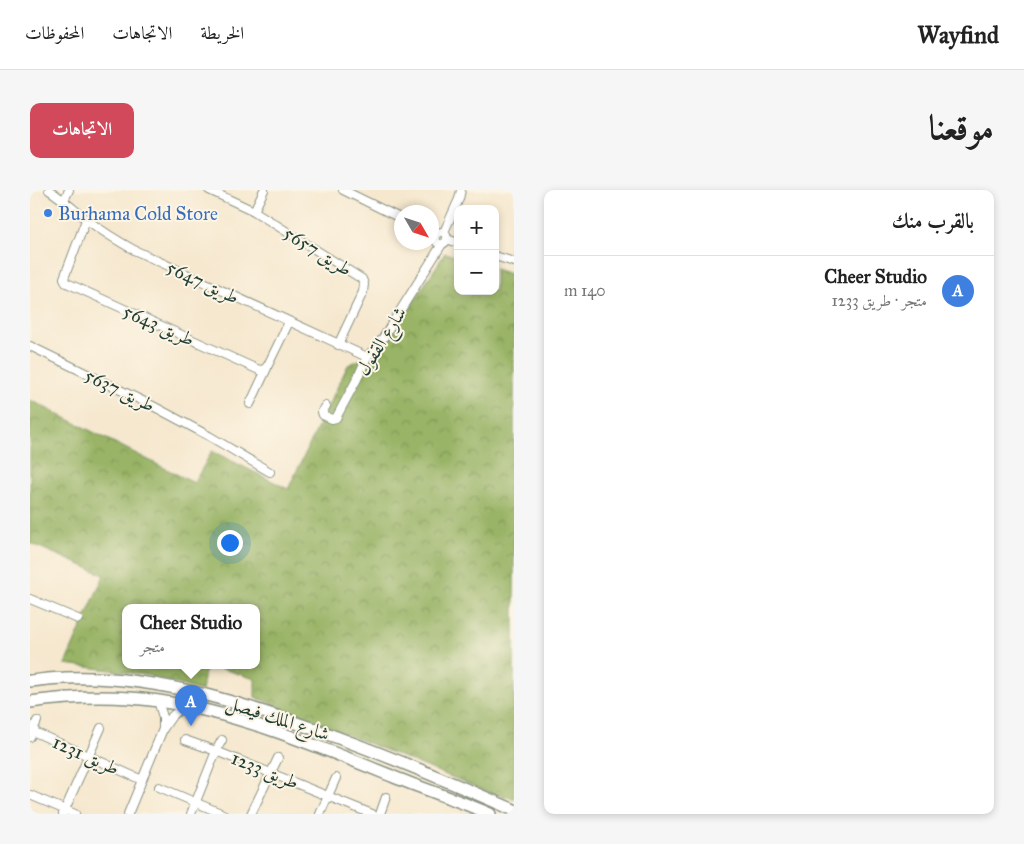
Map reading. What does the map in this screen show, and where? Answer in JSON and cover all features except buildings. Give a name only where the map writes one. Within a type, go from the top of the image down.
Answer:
[{"type":"main road","name":"شارع الملك فيصل","points":[[30,681],[64,678],[104,679],[183,690],[273,714],[364,748],[514,810]]},
{"type":"main road","name":"شارع الملك فيصل","points":[[30,702],[62,698],[97,697],[158,701],[184,706],[238,720],[299,740],[486,813]]},
{"type":"main road","points":[[486,798],[514,806]]},
{"type":"street","name":"طريق 5647","points":[[49,190],[64,200],[86,220],[134,250],[367,357]]},
{"type":"street","points":[[64,200],[69,190]]},
{"type":"street","name":"طريق 5657","points":[[209,190],[254,212],[362,279],[364,292],[338,345]]},
{"type":"street","points":[[254,212],[264,190]]},
{"type":"street","points":[[343,190],[394,215]]},
{"type":"street","name":"شارع القفول","points":[[326,406],[322,412],[323,415],[332,420],[336,418],[367,357],[383,338],[440,236],[462,190]]},
{"type":"street","name":"طريق 5643","points":[[86,220],[65,275],[66,283],[256,369],[262,370],[267,368]]},
{"type":"street","points":[[440,236],[454,241]]},
{"type":"street","points":[[499,257],[514,262]]},
{"type":"street","points":[[250,404],[289,322]]},
{"type":"street","name":"طريق 5637","points":[[30,346],[139,399],[209,436],[270,472]]},
{"type":"street","points":[[30,599],[78,619]]},
{"type":"street","points":[[158,701],[163,717],[164,729]]},
{"type":"street","points":[[128,814],[164,729],[172,716],[184,706]]},
{"type":"street","points":[[31,733],[37,721]]},
{"type":"street","points":[[64,811],[101,728]]},
{"type":"street","name":"طريق 1231","points":[[31,733],[142,780]]},
{"type":"street","name":"طريق 1233","points":[[185,740],[270,772],[372,814]]},
{"type":"street","points":[[191,814],[222,740]]},
{"type":"street","points":[[251,814],[278,758]]},
{"type":"street","points":[[320,814],[336,778]]},
{"type":"street","points":[[159,787],[223,814]]},
{"type":"street","points":[[30,794],[64,811],[75,814]]},
{"type":"street","points":[[380,814],[386,797]]},
{"type":"green space","points":[[445,253],[454,256],[454,295],[499,295],[499,270],[514,275],[514,799],[488,792],[255,697],[255,679],[223,669],[260,669],[260,604],[122,604],[122,669],[205,669],[202,691],[146,675],[65,664],[104,575],[30,543],[30,400],[194,483],[212,451],[288,489],[348,365],[382,350]]},
{"type":"place","name":"Burhama Cold Store","points":[[48,213]]},
{"type":"place","name":"Cheer Studio","points":[[191,726]]}]
